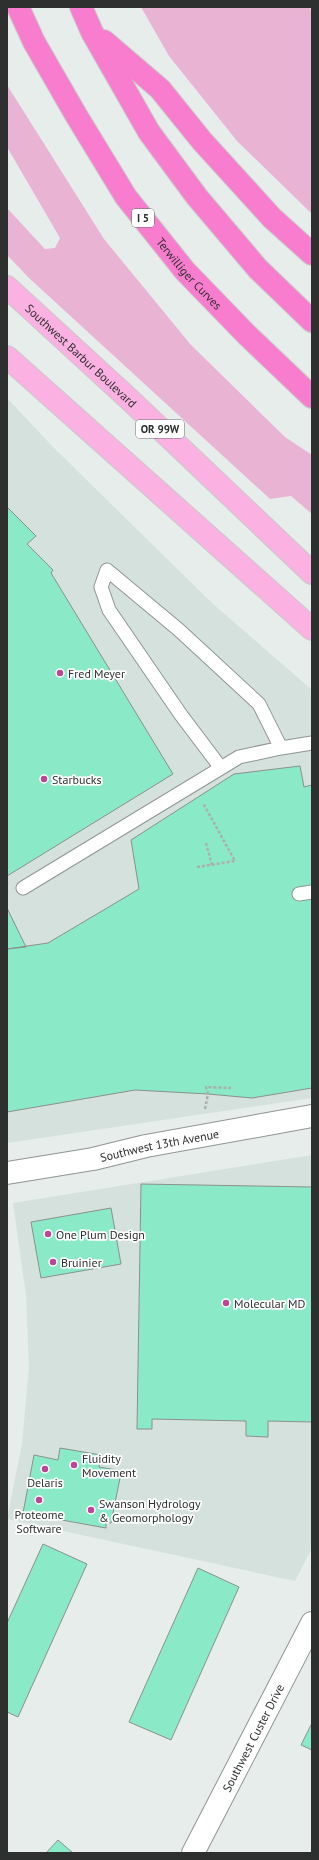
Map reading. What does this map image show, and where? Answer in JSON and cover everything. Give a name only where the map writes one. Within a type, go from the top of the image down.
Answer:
[{"type":"highway","name":"Terwilliger Curves","points":[[18,7],[45,62],[126,197],[184,271],[247,335],[312,397]]},
{"type":"highway","points":[[81,7],[92,32],[149,132],[197,196],[258,270],[312,321]]},
{"type":"highway","points":[[92,32],[160,89],[202,141],[262,207],[312,254]]},
{"type":"main road","name":"Southwest Barbur Boulevard","points":[[7,287],[130,400],[312,573]]},
{"type":"main road","points":[[7,357],[312,629]]},
{"type":"street","name":"Southwest 13th Avenue","points":[[7,1173],[93,1159],[146,1146],[312,1116]]},
{"type":"street","name":"Southwest Custer Drive","points":[[193,1853],[312,1622]]},
{"type":"lane","points":[[221,768],[180,715],[109,610],[101,587],[107,570],[179,630],[259,704],[281,748]]},
{"type":"lane","points":[[23,888],[239,756],[312,743]]},
{"type":"lane","points":[[299,894],[312,892]]},
{"type":"path","points":[[197,867],[235,861],[200,800]]},
{"type":"path","points":[[206,843],[212,865]]},
{"type":"path","points":[[206,1087],[231,1088]]},
{"type":"shaded area","points":[[141,7],[310,7],[312,17],[312,214],[237,141],[169,56]]},
{"type":"shaded area","points":[[7,85],[104,239],[191,345],[285,437],[312,455],[312,514],[291,496],[270,499],[29,278],[7,255],[7,208],[45,249],[55,248],[60,238],[7,147]]},
{"type":"shaded area","points":[[7,398],[51,445],[213,604],[312,690],[312,1098],[7,1143]]},
{"type":"shaded area","points":[[312,1155],[312,1548],[295,1581],[7,1519],[22,1444],[29,1367],[26,1295],[13,1203]]},
{"type":"building","name":"Fred Meyer","points":[[7,507],[36,536],[27,544],[53,570],[51,573],[173,774],[7,876]]},
{"type":"building","points":[[300,766],[304,787],[312,785],[312,1088],[252,1098],[135,1090],[7,1112],[7,949],[48,943],[139,889],[131,840],[234,774]]},
{"type":"building","points":[[7,908],[26,947],[7,949]]},
{"type":"building","name":"Molecular MD","points":[[141,1184],[312,1187],[312,1422],[268,1421],[268,1437],[246,1436],[246,1421],[152,1419],[152,1429],[137,1429]]},
{"type":"building","points":[[111,1208],[121,1264],[41,1278],[31,1222]]},
{"type":"building","points":[[60,1448],[101,1455],[99,1467],[117,1470],[116,1477],[120,1478],[111,1523],[106,1522],[106,1528],[23,1513],[34,1455],[58,1460]]},
{"type":"building","points":[[43,1544],[87,1564],[18,1717],[7,1712],[7,1623]]},
{"type":"building","points":[[198,1568],[239,1587],[171,1740],[129,1722]]},
{"type":"building","points":[[312,1723],[312,1750],[301,1745]]},
{"type":"building","points":[[58,1840],[73,1853],[46,1853]]},
{"type":"place","name":"Fred Meyer","points":[[60,673]]},
{"type":"place","name":"Starbucks","points":[[44,779]]},
{"type":"place","name":"One Plum Design","points":[[48,1234]]},
{"type":"place","name":"Bruinier","points":[[53,1262]]},
{"type":"place","name":"Molecular MD","points":[[226,1303]]},
{"type":"place","name":"Fluidity Movement","points":[[74,1465]]},
{"type":"place","name":"Delaris","points":[[45,1469]]},
{"type":"place","name":"Proteome Software","points":[[39,1500]]},
{"type":"place","name":"Swanson Hydrology & Geomorphology","points":[[91,1510]]}]
